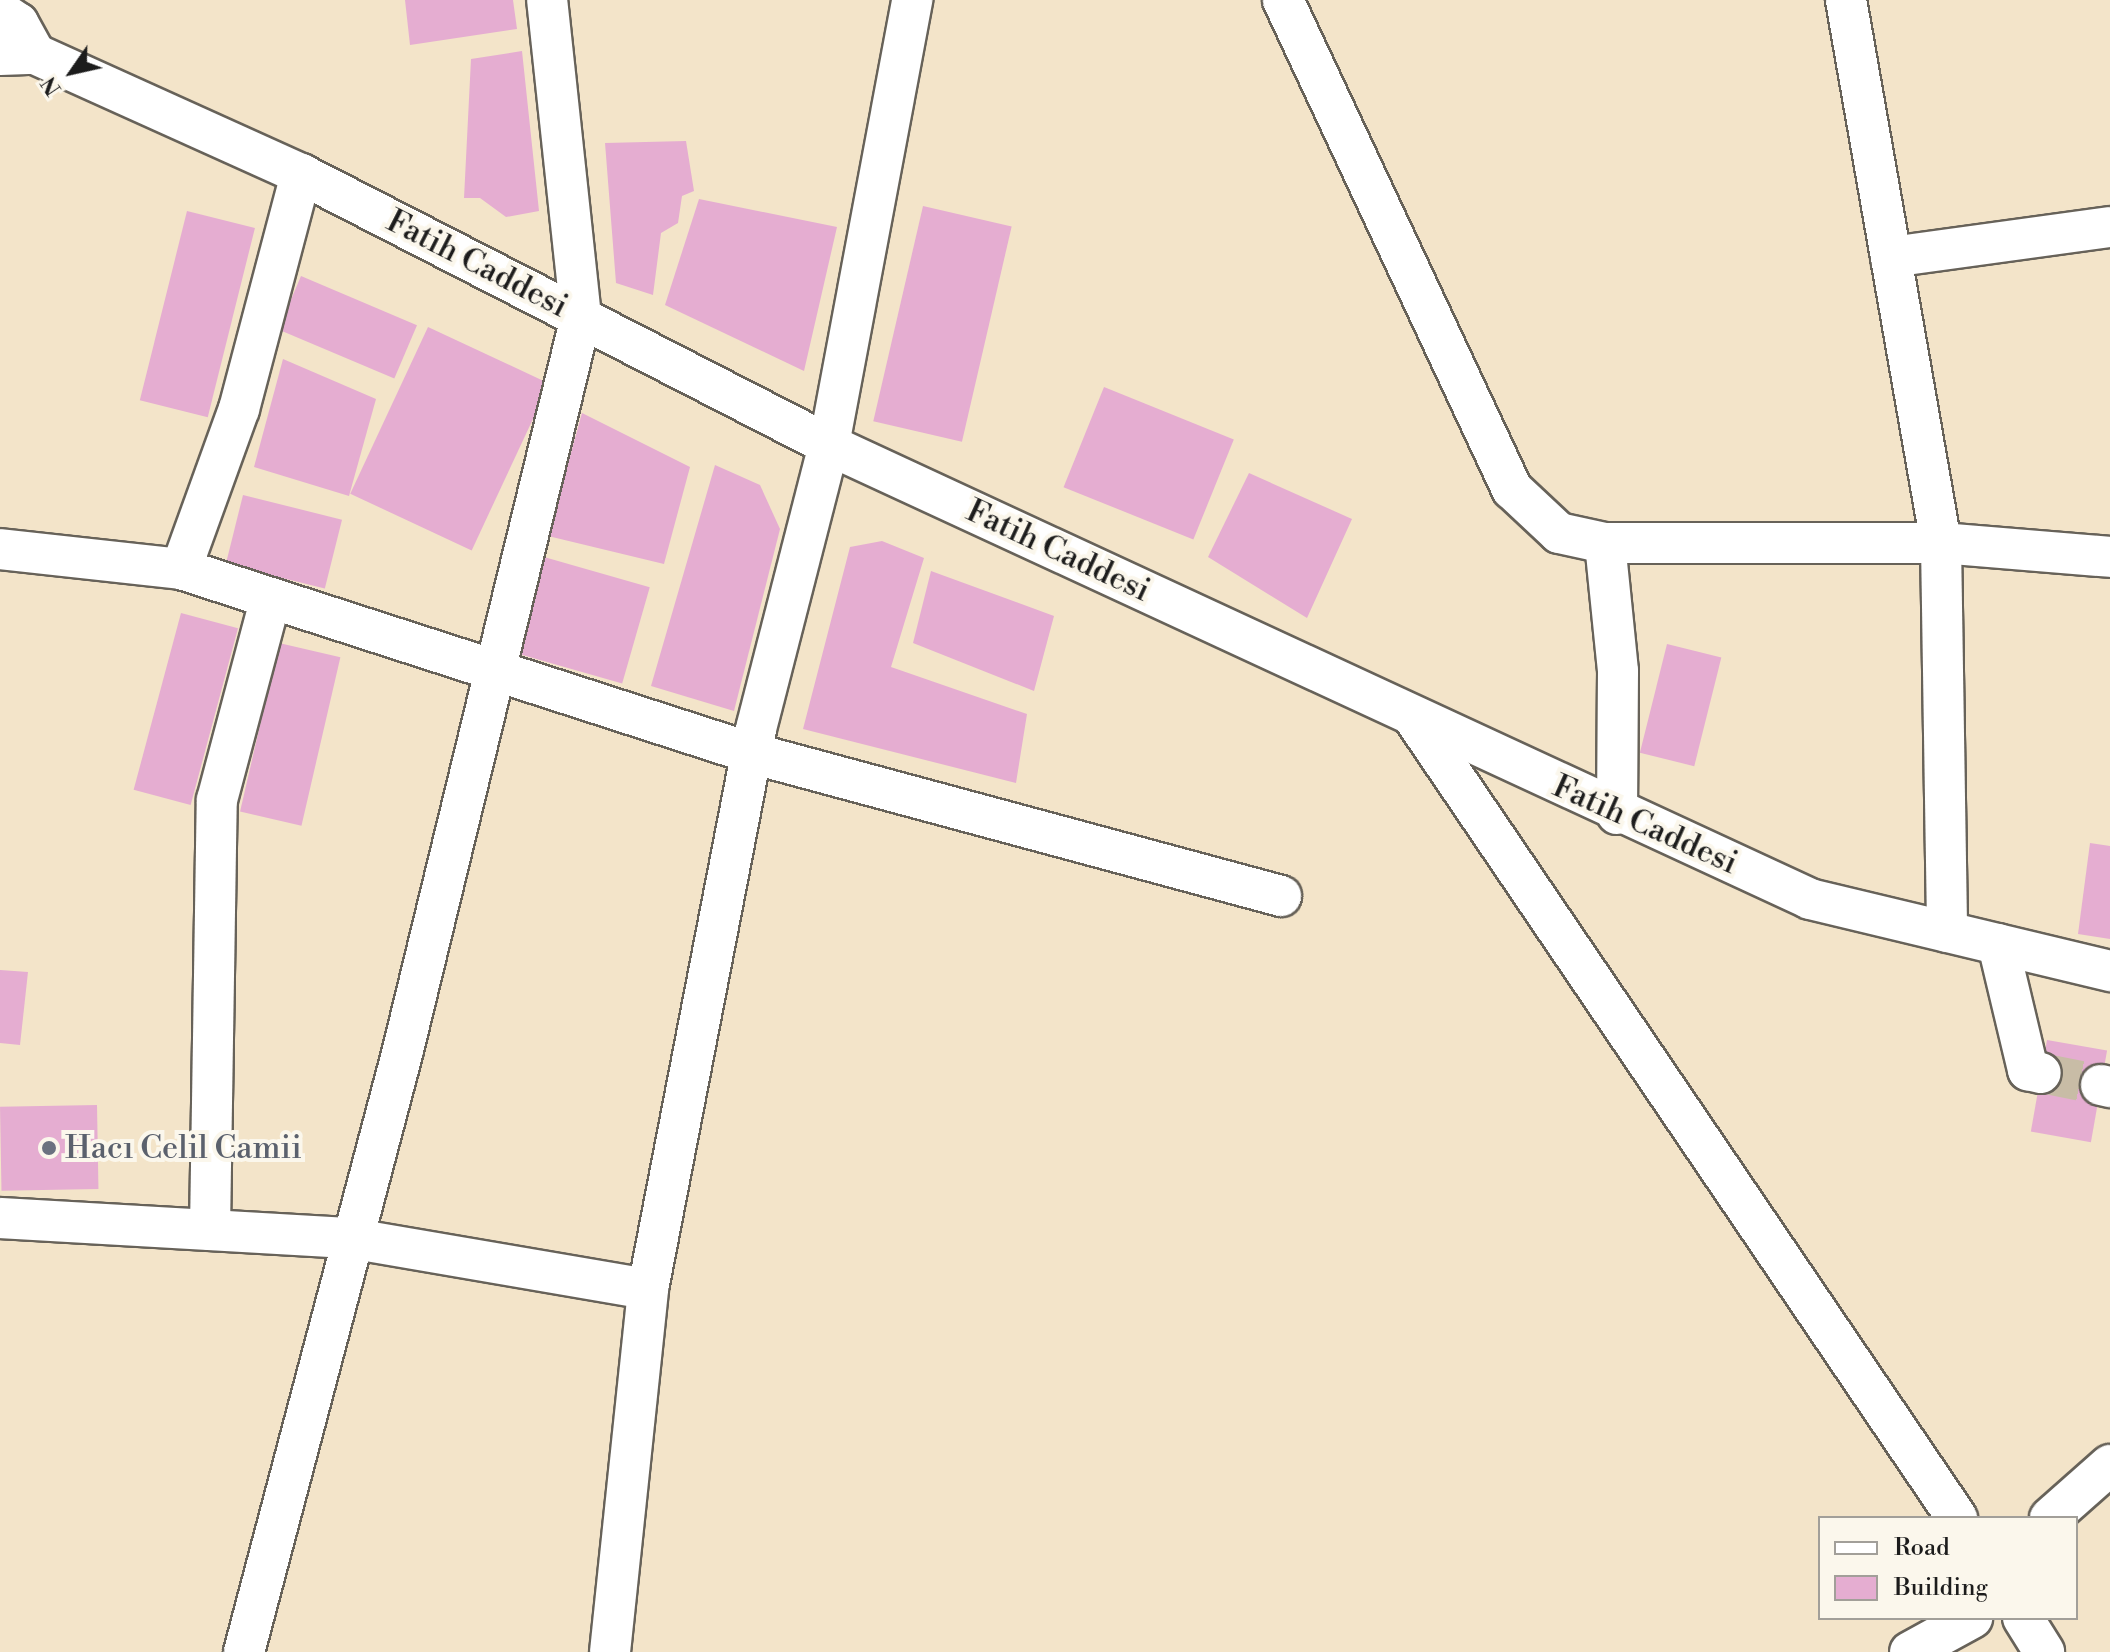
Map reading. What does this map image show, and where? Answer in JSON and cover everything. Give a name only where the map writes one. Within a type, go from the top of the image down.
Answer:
[{"type":"street","points":[[244,1652],[349,1238],[402,1054],[492,669],[581,317],[547,0]]},
{"type":"street","points":[[610,1652],[648,1289],[751,753],[829,445],[912,0]]},
{"type":"street","points":[[1283,0],[1512,489],[1559,533],[1605,543],[1941,543],[2110,557]]},
{"type":"street","points":[[1846,0],[1941,543],[1947,932]]},
{"type":"street","name":"Fatih Caddesi","points":[[0,11],[18,23],[18,54],[301,174],[829,445],[1617,814],[1810,899],[2110,971]]},
{"type":"street","points":[[181,569],[239,409],[301,174]]},
{"type":"street","points":[[1891,257],[2110,227]]},
{"type":"street","points":[[1605,543],[1618,671],[1617,814]]},
{"type":"street","points":[[0,549],[181,569],[270,601],[751,753],[1281,896]]},
{"type":"street","points":[[210,1230],[217,800],[270,601]]},
{"type":"street","points":[[1414,718],[1956,1516]]},
{"type":"street","points":[[1998,944],[2028,1070],[2041,1073]]},
{"type":"street","points":[[0,1218],[349,1238],[648,1289]]},
{"type":"street","points":[[2052,1516],[2110,1465]]},
{"type":"street","points":[[1910,1652],[1968,1620]]},
{"type":"street","points":[[2024,1620],[2044,1652]]},
{"type":"building","points":[[405,0],[513,0],[517,29],[410,45]]},
{"type":"building","points":[[522,51],[539,211],[506,217],[480,198],[464,198],[471,59]]},
{"type":"building","points":[[686,141],[694,191],[682,196],[678,223],[661,233],[653,295],[616,283],[605,143]]},
{"type":"building","points":[[699,199],[837,227],[804,371],[665,305]]},
{"type":"building","points":[[923,206],[1012,226],[962,442],[873,421]]},
{"type":"building","points":[[187,211],[255,228],[208,417],[140,400]]},
{"type":"building","points":[[301,276],[417,325],[394,379],[278,329]]},
{"type":"building","points":[[428,327],[549,384],[472,550],[350,494]]},
{"type":"building","points":[[283,359],[376,399],[349,496],[254,467]]},
{"type":"building","points":[[1104,387],[1234,439],[1193,540],[1064,487]]},
{"type":"building","points":[[582,413],[690,467],[664,564],[548,536]]},
{"type":"building","points":[[715,465],[760,485],[780,529],[734,711],[651,686]]},
{"type":"building","points":[[1249,473],[1352,519],[1307,618],[1208,557]]},
{"type":"building","points":[[243,495],[342,520],[325,589],[226,564]]},
{"type":"building","points":[[882,541],[924,558],[891,667],[1027,714],[1016,783],[803,729],[850,547]]},
{"type":"building","points":[[544,557],[650,587],[622,683],[516,653]]},
{"type":"building","points":[[931,571],[1054,616],[1034,691],[913,643]]},
{"type":"building","points":[[181,613],[238,628],[191,805],[134,790]]},
{"type":"building","points":[[279,643],[340,657],[301,826],[240,812]]},
{"type":"building","points":[[1667,644],[1721,658],[1694,766],[1640,753]]},
{"type":"building","points":[[2090,843],[2110,846],[2110,939],[2078,934]]},
{"type":"building","points":[[0,970],[28,972],[20,1045],[0,1043]]},
{"type":"building","points":[[2047,1040],[2107,1051],[2091,1142],[2031,1132]]},
{"type":"building","name":"Hacı Celil Camii","points":[[97,1105],[98,1189],[1,1191],[0,1107]]},
{"type":"tunnel","points":[[2041,1073],[2101,1085]]},
{"type":"place","name":"Hacı Celil Camii","points":[[49,1148]]}]
